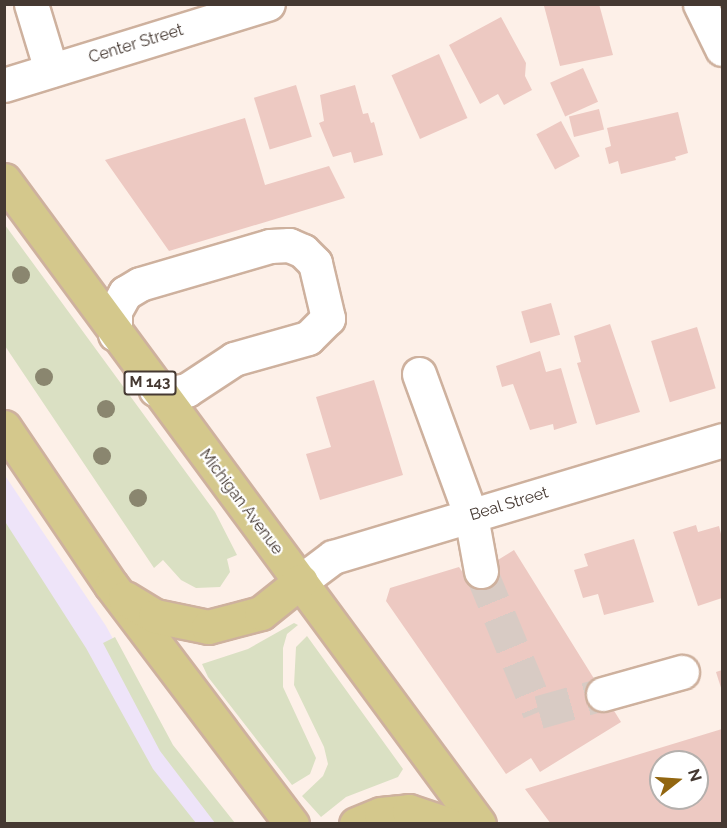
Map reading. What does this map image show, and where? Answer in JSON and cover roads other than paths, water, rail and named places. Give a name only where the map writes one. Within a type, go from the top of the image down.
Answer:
[{"type":"main road","name":"Michigan Avenue","points":[[4,180],[155,389],[302,581],[479,824]]},
{"type":"main road","points":[[4,427],[111,585],[292,824]]},
{"type":"main road","points":[[111,585],[155,616],[208,627],[261,614],[302,581]]},
{"type":"main road","points":[[356,824],[381,814],[409,811],[447,824]]},
{"type":"street","points":[[31,4],[51,70]]},
{"type":"street","name":"Center Street","points":[[4,85],[268,4]]},
{"type":"street","points":[[700,4],[723,49]]},
{"type":"street","points":[[115,334],[116,311],[125,293],[140,284],[270,246],[289,245],[303,251],[315,263],[328,318],[308,338],[234,359],[187,390],[171,393],[155,389]]},
{"type":"street","points":[[419,374],[471,516],[481,571]]},
{"type":"street","name":"Beal Street","points":[[302,581],[333,557],[723,440]]},
{"type":"street","points":[[603,694],[682,672]]},
{"type":"tunnel","points":[[481,571],[539,712],[603,694]]}]
